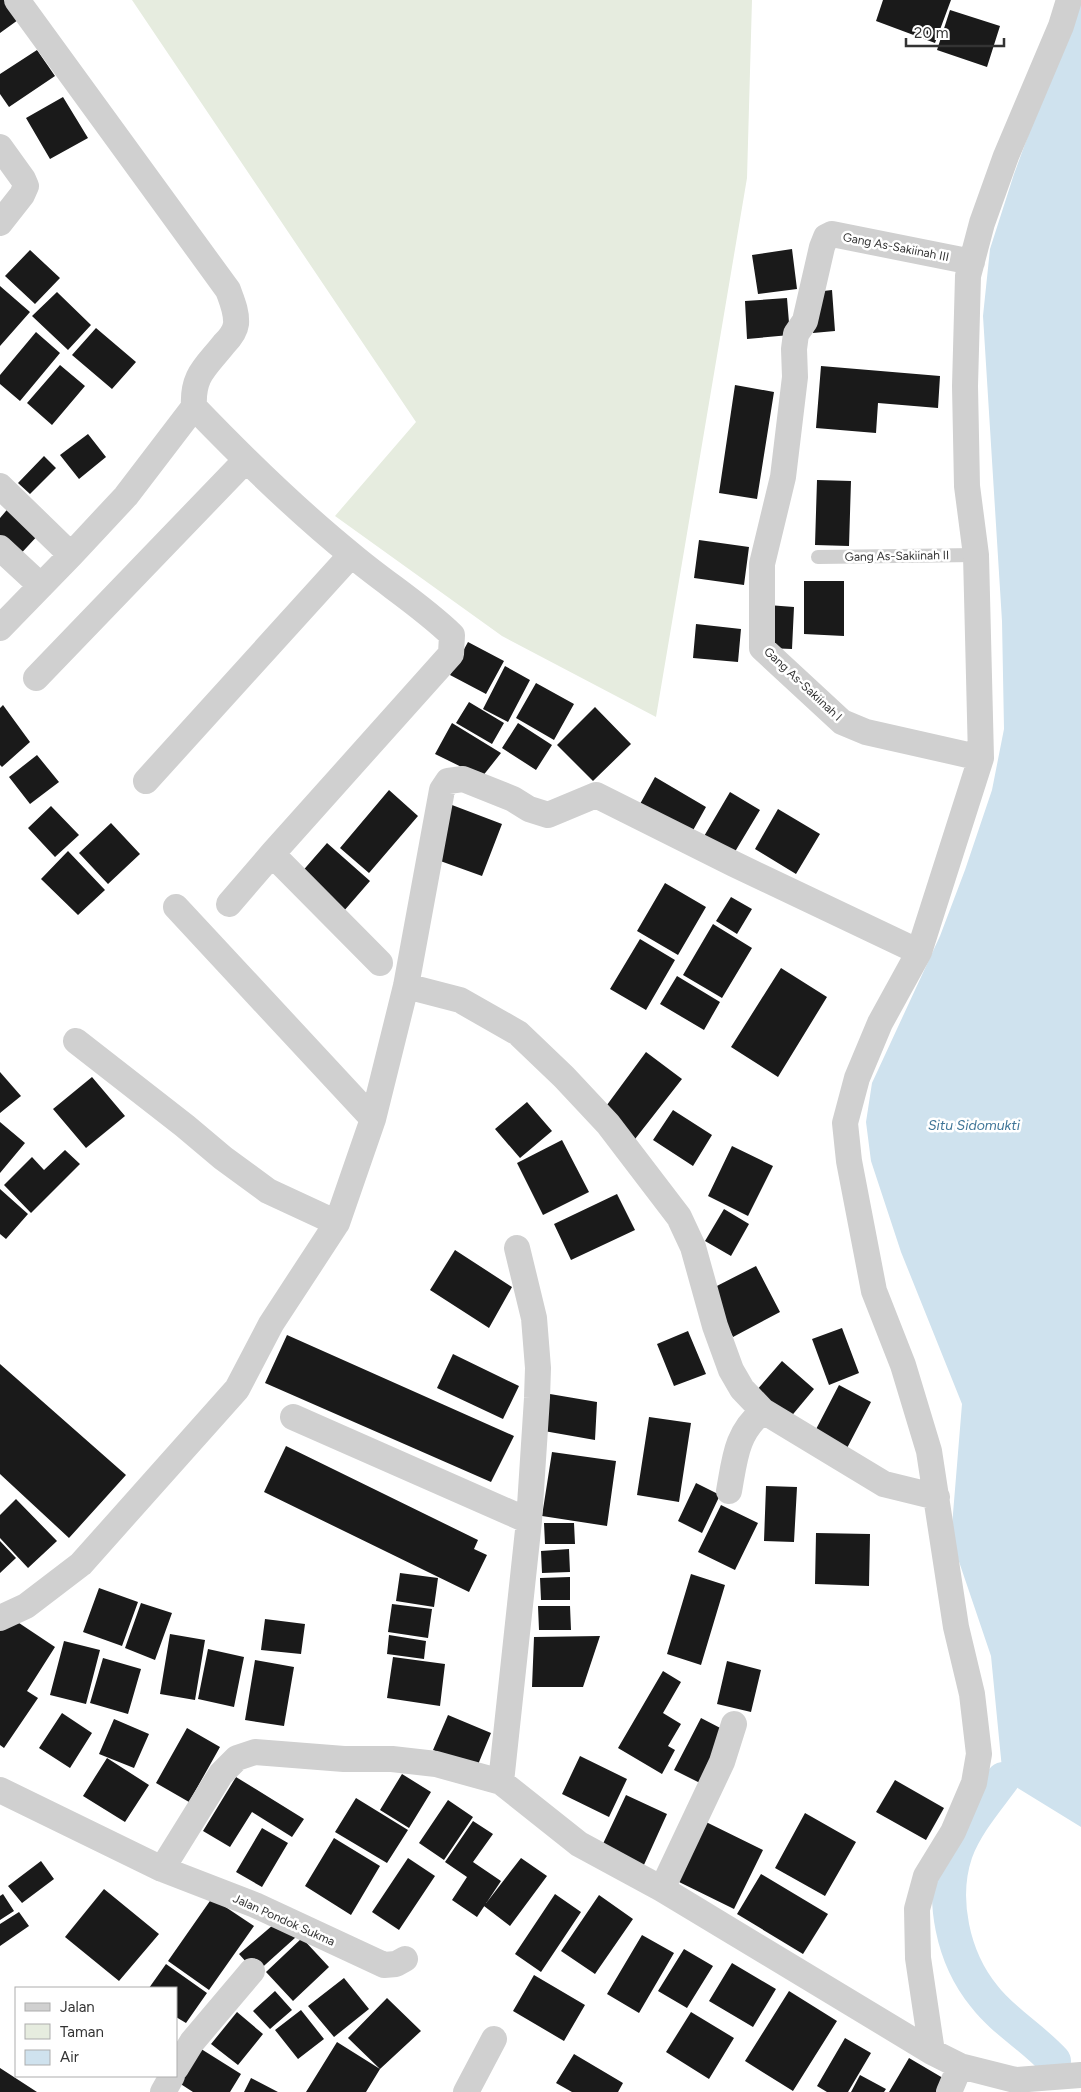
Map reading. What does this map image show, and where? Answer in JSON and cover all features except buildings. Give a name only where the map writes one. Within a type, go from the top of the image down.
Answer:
[{"type":"street","points":[[17,0],[228,290],[235,312],[236,324],[233,333],[198,376],[193,390],[194,407],[245,461],[351,555],[387,584],[431,615],[452,635],[451,654],[229,904]]},
{"type":"street","points":[[932,2052],[918,1958],[917,1909],[926,1876],[953,1832],[974,1783],[979,1754],[972,1694],[956,1627],[929,1451],[902,1365],[874,1291],[848,1160],[845,1123],[857,1078],[880,1023],[919,952],[981,758],[976,555],[967,486],[964,386],[968,276],[982,223],[1006,156],[1061,26],[1069,0]]},
{"type":"street","points":[[0,148],[26,186],[22,195],[0,222]]},
{"type":"street","name":"Gang As-Sakiinah III","points":[[782,477],[796,377],[794,349],[796,334],[805,321],[826,237],[832,234],[972,262]]},
{"type":"street","points":[[0,628],[126,496],[194,407]]},
{"type":"street","points":[[36,678],[245,461]]},
{"type":"street","name":"Gang As-Sakiinah I","points":[[782,477],[762,564],[762,648],[842,722],[866,732],[981,758]]},
{"type":"street","points":[[0,486],[71,555]]},
{"type":"street","points":[[0,548],[41,586]]},
{"type":"street","points":[[146,781],[351,555]]},
{"type":"street","points":[[0,1618],[26,1606],[81,1564],[237,1389],[271,1324],[337,1224],[373,1119],[406,986],[442,790],[448,781],[463,779],[513,799],[529,809],[548,815],[596,795],[734,864],[919,952]]},
{"type":"street","points":[[272,854],[380,962]]},
{"type":"street","points":[[176,907],[373,1119]]},
{"type":"street","points":[[406,986],[460,1000],[518,1032],[608,1124],[679,1217],[694,1247],[715,1326],[731,1370],[742,1389],[763,1410],[884,1484],[937,1497]]},
{"type":"street","points":[[76,1041],[223,1158],[268,1191],[337,1224]]},
{"type":"street","points":[[500,1782],[529,1521],[538,1368],[534,1318],[517,1248]]},
{"type":"street","points":[[729,1491],[738,1444],[746,1428],[763,1410]]},
{"type":"street","points":[[293,1417],[529,1521]]},
{"type":"street","points":[[662,1889],[722,1762],[734,1724]]},
{"type":"street","points":[[162,1869],[221,1774],[237,1758],[255,1752],[344,1759],[392,1759],[427,1763],[500,1782],[579,1844],[662,1889],[932,2052],[960,2066],[1015,2080],[1081,2075]]},
{"type":"street","name":"Jalan Pondok Sukma","points":[[0,1790],[162,1869],[255,1905],[384,1965],[396,1964],[405,1959]]},
{"type":"street","points":[[178,2065],[192,2042],[252,1970]]},
{"type":"street","points":[[466,2092],[494,2039]]},
{"type":"street","points":[[949,2092],[960,2066]]},
{"type":"street","points":[[162,2092],[171,2077]]},
{"type":"lane","name":"Gang As-Sakiinah II","points":[[818,557],[976,555]]},
{"type":"green space","points":[[132,0],[752,0],[747,178],[656,717],[502,636],[335,516],[416,422]]},
{"type":"water","name":"Situ Sidomukti","points":[[1078,0],[1081,0],[1081,1827],[1003,1779],[991,1656],[951,1538],[962,1404],[901,1252],[871,1161],[866,1122],[872,1083],[940,936],[965,870],[992,790],[1004,729],[1002,621],[983,316],[990,249],[1014,174]]},
{"type":"waterway","points":[[1003,1779],[971,1823],[956,1852],[951,1870],[949,1889],[952,1927],[964,1964],[984,1996],[1000,2013],[1054,2061]]}]
